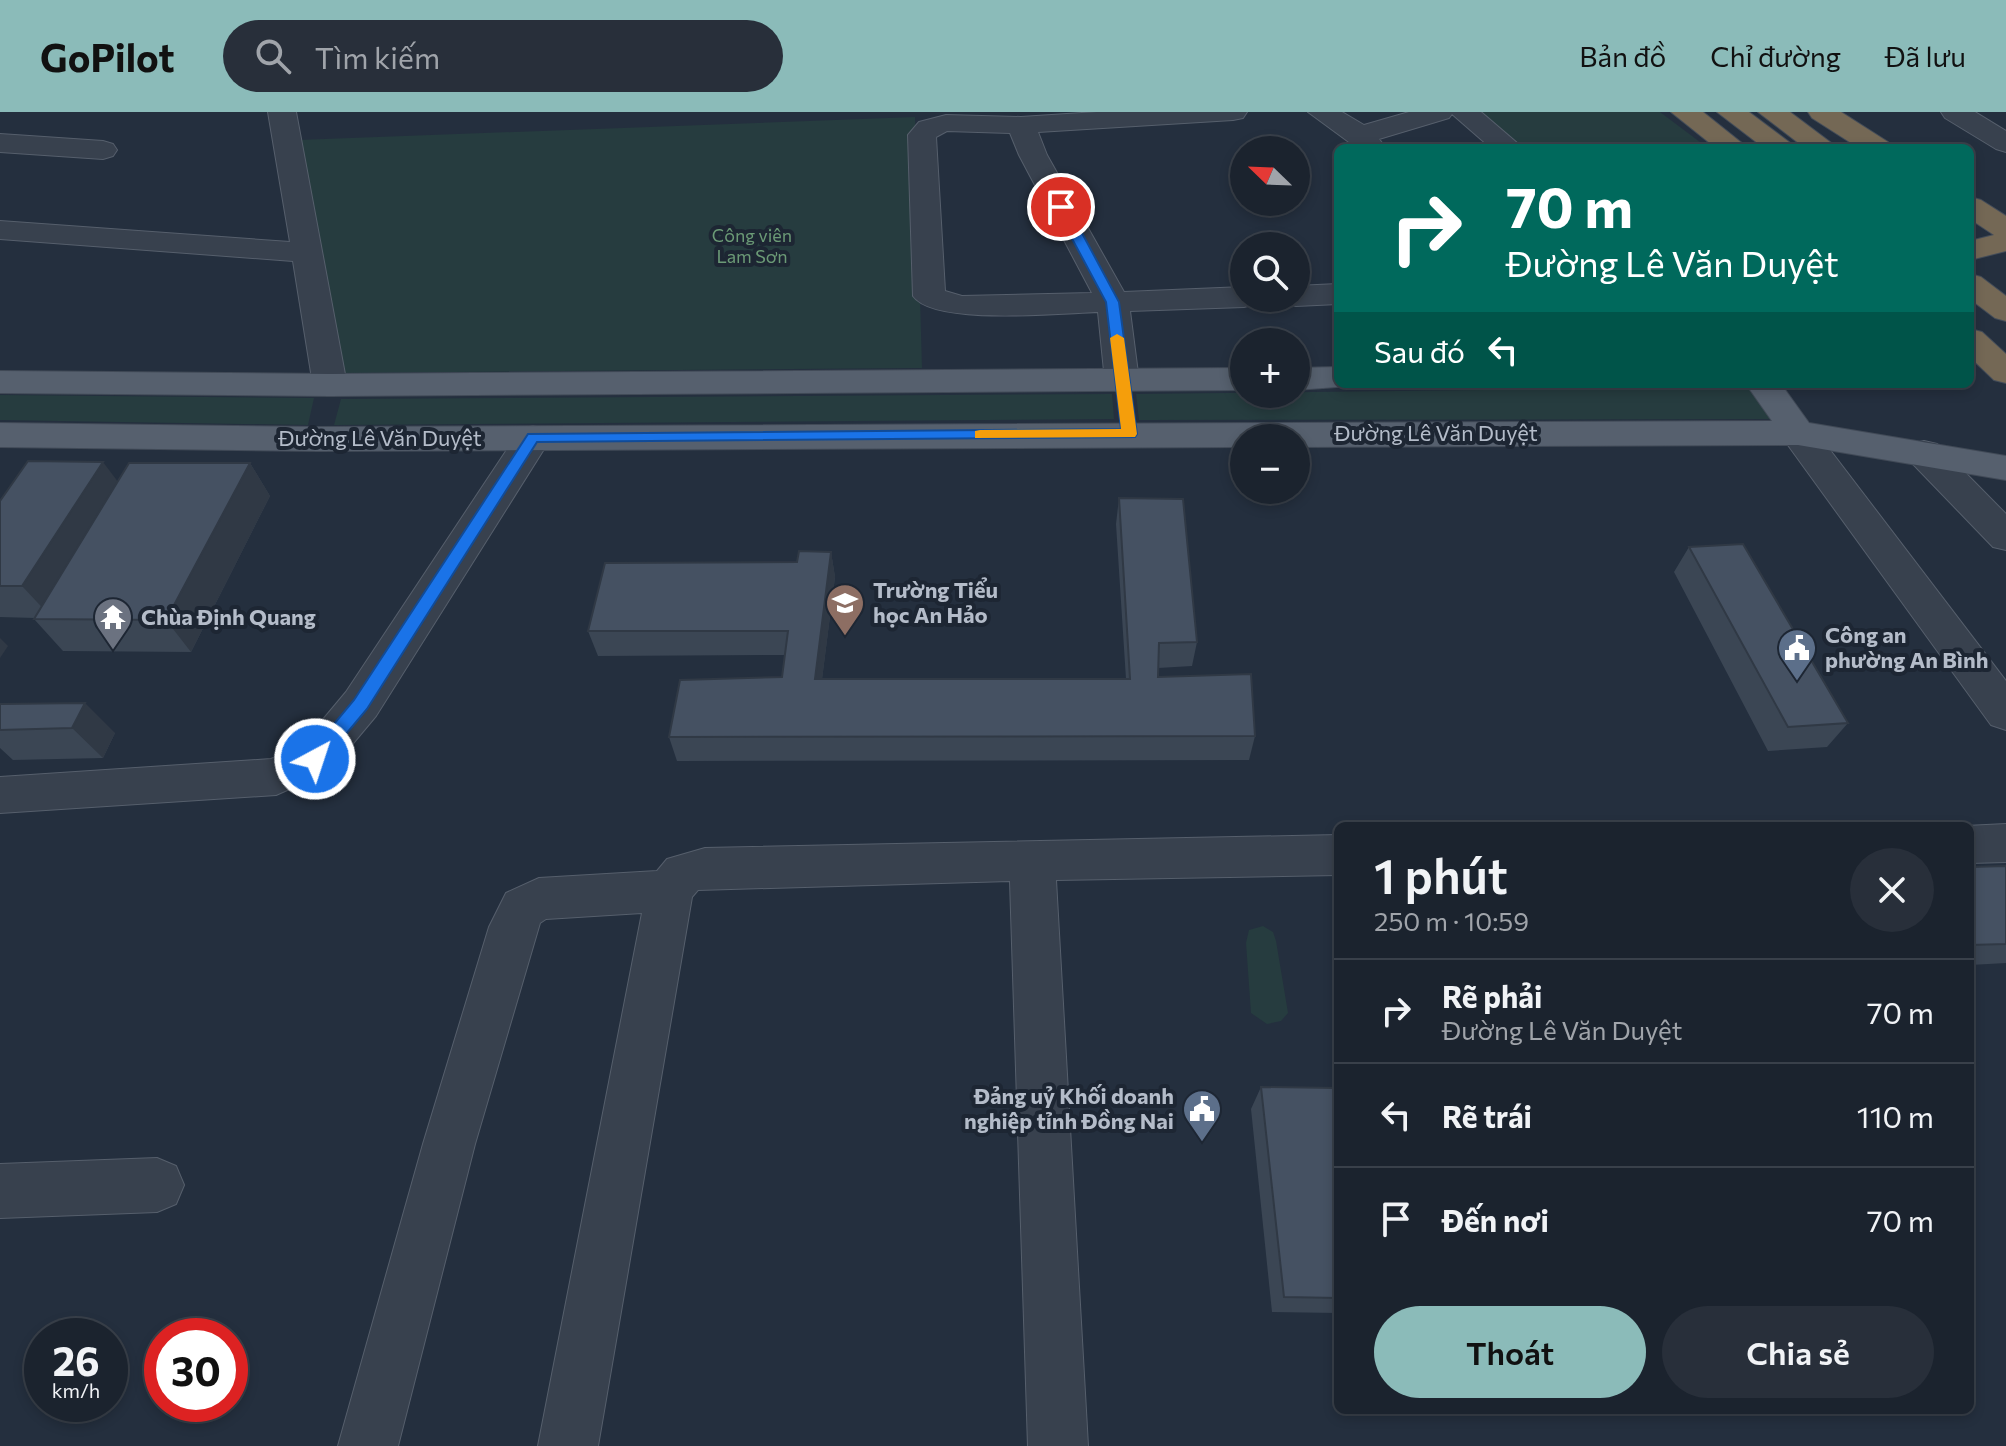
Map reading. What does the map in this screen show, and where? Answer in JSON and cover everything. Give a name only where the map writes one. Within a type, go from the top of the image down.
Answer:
[{"type":"highway","points":[[1685,112],[1729,144]]},
{"type":"highway","points":[[1731,112],[1777,144]]},
{"type":"highway","points":[[1772,112],[1818,144]]},
{"type":"highway","points":[[1822,112],[1872,144]]},
{"type":"highway","points":[[1974,209],[2006,229]]},
{"type":"highway","points":[[1974,250],[2006,241]]},
{"type":"highway","points":[[1974,254],[2006,278]]},
{"type":"highway","points":[[1974,287],[2006,311]]},
{"type":"highway","points":[[1980,340],[2006,372]]},
{"type":"main road","points":[[1310,379],[1334,378]]},
{"type":"main road","points":[[0,382],[330,385],[1230,379]]},
{"type":"main road","points":[[1122,381],[1129,434]]},
{"type":"main road","points":[[318,439],[330,385]]},
{"type":"main road","points":[[1766,388],[1798,433]]},
{"type":"main road","name":"Đường Lê Văn Duyệt","points":[[0,435],[318,439],[1798,433],[2006,468]]},
{"type":"street","points":[[282,112],[330,385]]},
{"type":"street","points":[[1230,298],[960,306],[929,296],[922,135],[929,128],[946,123],[1021,125],[1233,112]]},
{"type":"street","points":[[1322,112],[1366,141],[1439,112]]},
{"type":"street","points":[[1464,112],[1504,144]]},
{"type":"street","points":[[1955,112],[2006,143]]},
{"type":"street","points":[[1021,125],[1033,155],[1113,302],[1122,381]]},
{"type":"street","points":[[0,143],[103,150]]},
{"type":"street","points":[[0,230],[307,253]]},
{"type":"street","points":[[1310,295],[1334,294]]},
{"type":"street","points":[[1798,433],[2006,713]]},
{"type":"street","points":[[0,795],[276,777],[315,759],[361,704],[533,438]]},
{"type":"street","points":[[1924,453],[2003,532]]},
{"type":"street","points":[[1974,844],[2006,843]]},
{"type":"street","points":[[568,1446],[670,891],[683,873],[705,868],[1334,855]]},
{"type":"street","points":[[1032,861],[1058,1446]]},
{"type":"street","points":[[368,1446],[449,1144],[513,927],[523,908],[539,899],[670,891]]},
{"type":"street","points":[[0,1191],[157,1185]]},
{"type":"green space","points":[[1479,112],[1660,112],[1703,144],[1517,144]]},
{"type":"green space","name":"Công viên Lam Sơn","points":[[915,117],[922,368],[340,373],[298,140]]},
{"type":"green space","points":[[1664,388],[1753,388],[1775,419],[1139,420],[1136,394],[1230,393],[1230,408],[1310,408],[1310,392]]},
{"type":"green space","points":[[1112,394],[1114,419],[334,425],[341,399]]},
{"type":"green space","points":[[0,395],[314,398],[308,425],[0,420]]},
{"type":"green space","points":[[1263,926],[1273,932],[1276,941],[1288,1013],[1281,1021],[1267,1024],[1251,1013],[1246,943],[1249,930]]},
{"type":"building","points":[[28,461],[103,462],[22,586],[0,586],[0,501]]},
{"type":"building","points":[[129,463],[250,463],[166,620],[34,619]]},
{"type":"building","points":[[1119,498],[1183,499],[1197,642],[1159,643],[1158,677],[1251,674],[1255,736],[669,737],[680,680],[782,677],[788,631],[588,631],[605,563],[797,562],[799,551],[831,552],[815,679],[1130,679]]},
{"type":"building","points":[[1743,544],[1848,723],[1788,727],[1689,547]]},
{"type":"building","points":[[85,703],[72,728],[0,730],[0,704]]},
{"type":"building","points":[[2006,866],[2006,944],[1974,945],[1974,867]]},
{"type":"building","points":[[1261,1087],[1334,1088],[1334,1298],[1284,1297]]},
{"type":"slow traffic","points":[[980,435],[1129,434],[1117,338]]},
{"type":"place","name":"Trường Tiểu học An Hảo","points":[[845,637]]},
{"type":"place","name":"Chùa Định Quang","points":[[113,651]]},
{"type":"place","name":"Công an phường An Bình","points":[[1797,682]]},
{"type":"place","name":"Đảng uỷ Khối doanh nghiệp tỉnh Đồng Nai","points":[[1202,1143]]},
{"type":"route","points":[[315,759],[361,704],[533,438],[1129,434],[1113,302],[1061,207]]}]
